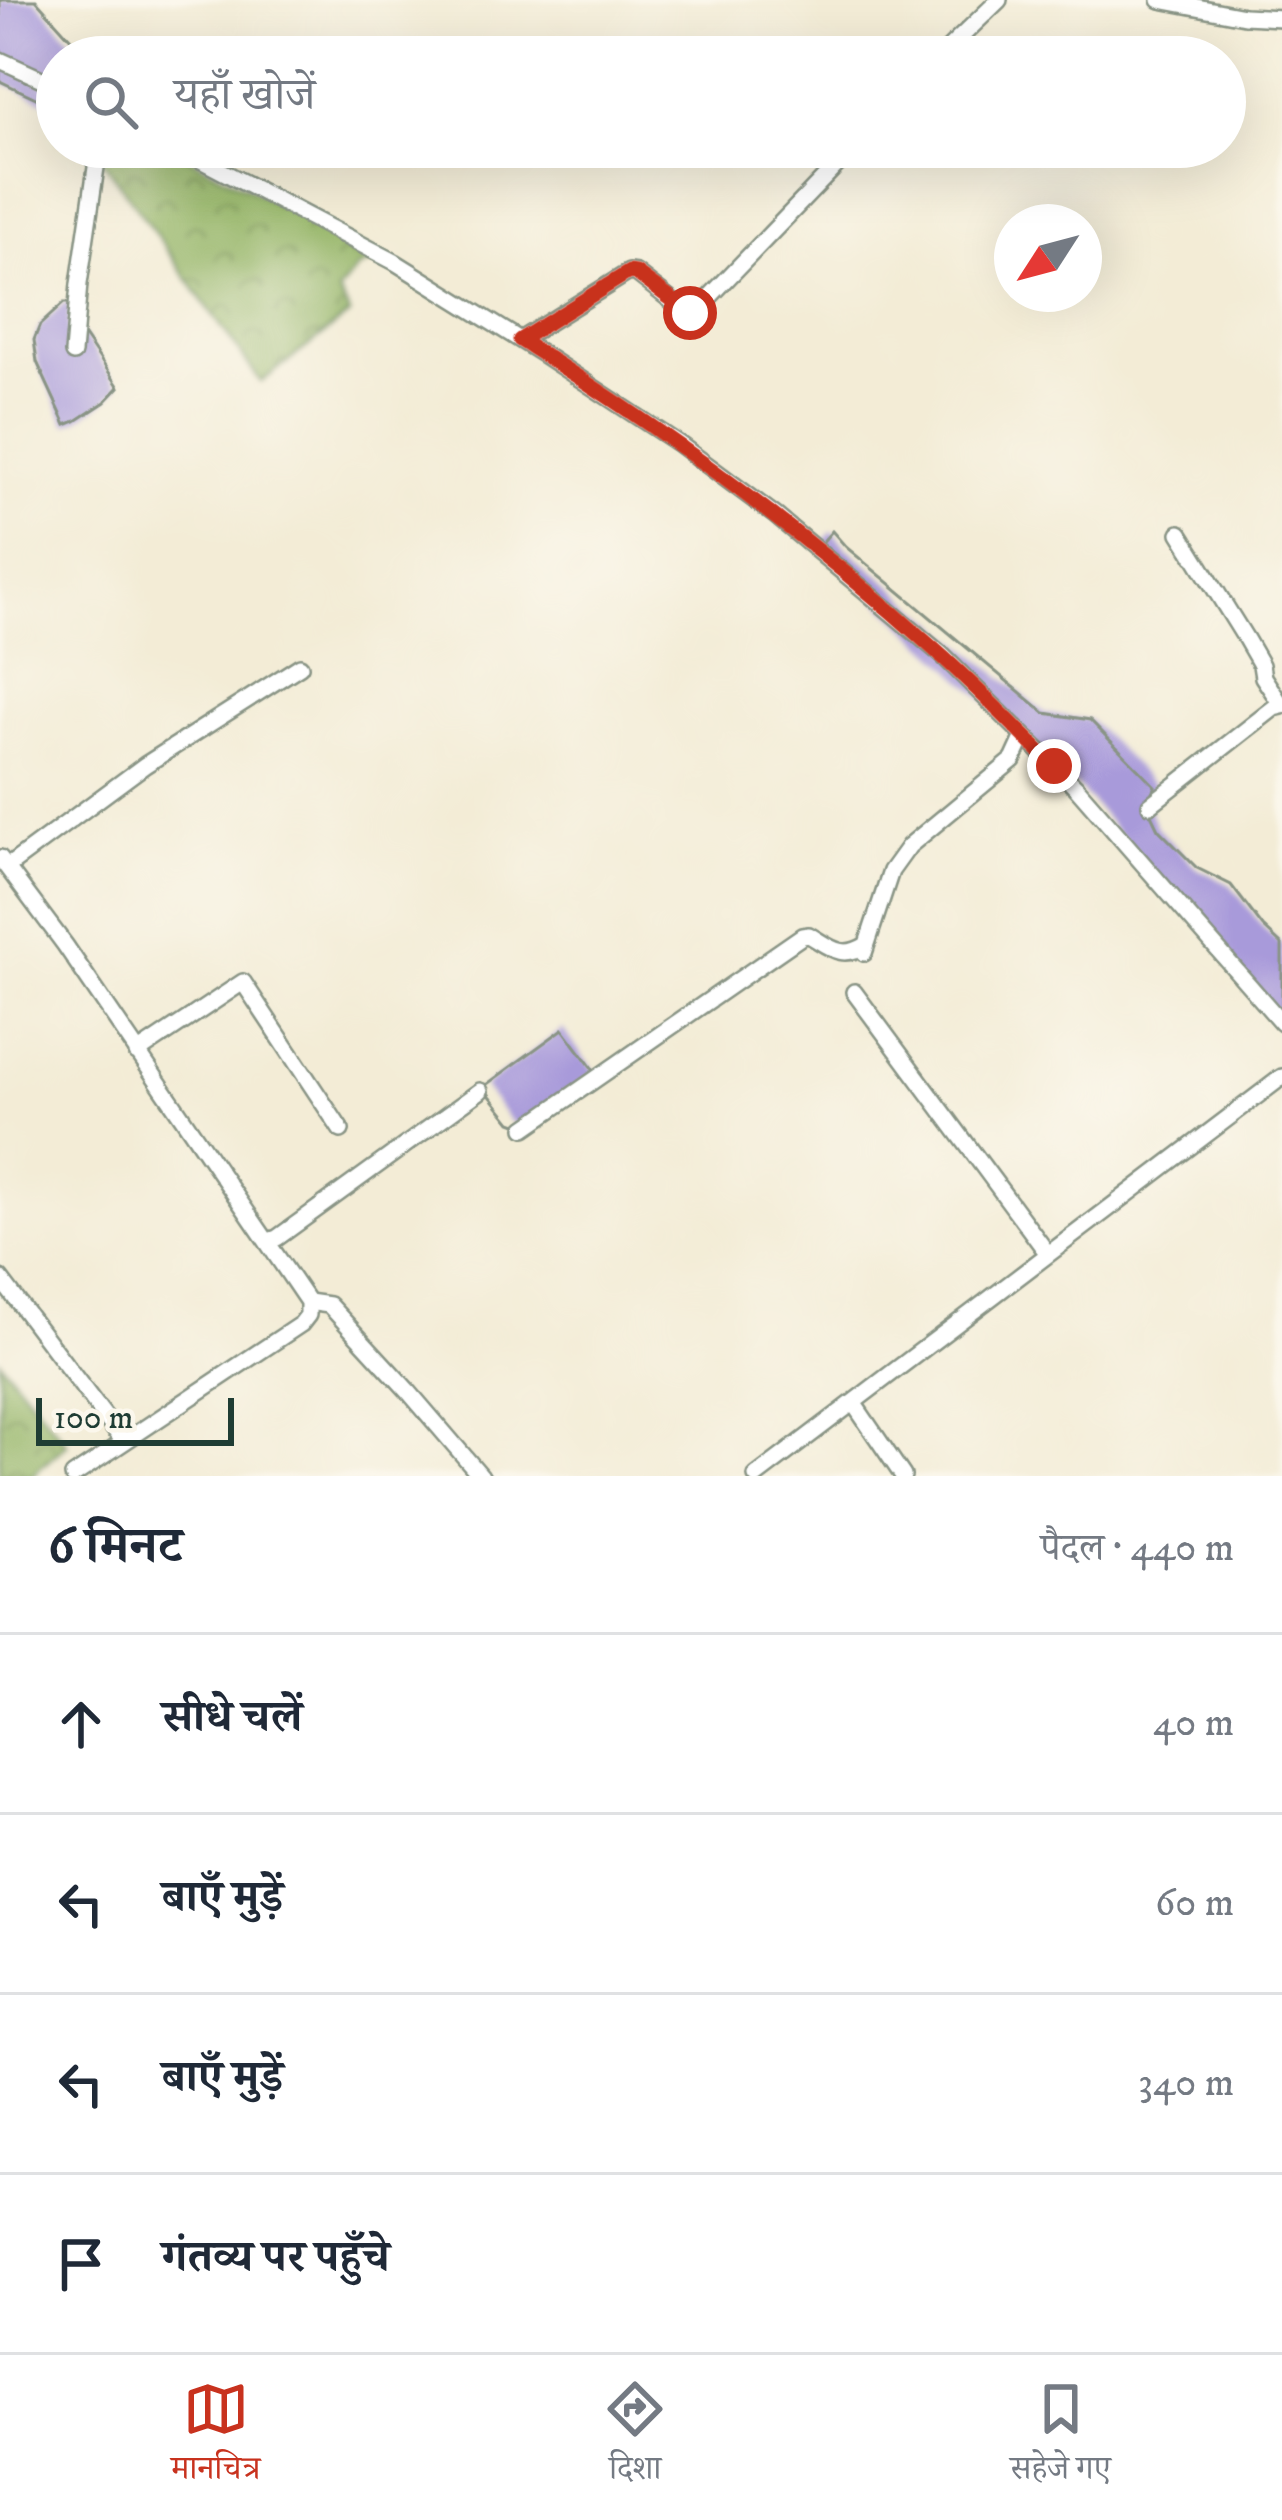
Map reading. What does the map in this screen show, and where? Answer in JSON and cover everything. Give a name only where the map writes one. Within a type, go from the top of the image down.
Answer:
[{"type":"street","points":[[962,36],[999,0]]},
{"type":"street","points":[[1160,0],[1282,18]]},
{"type":"street","points":[[0,60],[36,76]]},
{"type":"street","points":[[73,353],[97,168]]},
{"type":"street","points":[[216,168],[395,262],[679,444],[776,516],[894,613],[1076,787],[1282,1023]]},
{"type":"street","points":[[520,340],[629,272],[687,313],[697,310],[834,168]]},
{"type":"street","points":[[1150,805],[1282,706],[1180,533]]},
{"type":"street","points":[[74,1476],[301,1324],[308,1315],[308,1302],[4,862],[145,764],[300,666]]},
{"type":"street","points":[[525,1128],[802,936],[809,935],[840,952],[864,951],[891,871],[900,858],[1013,760],[1024,736]]},
{"type":"street","points":[[136,1053],[242,982],[341,1130]]},
{"type":"street","points":[[854,992],[1048,1254]]},
{"type":"street","points":[[756,1476],[1282,1077]]},
{"type":"street","points":[[268,1241],[480,1091]]},
{"type":"street","points":[[0,1278],[124,1442]]},
{"type":"street","points":[[308,1302],[329,1305],[481,1476]]},
{"type":"street","points":[[854,1404],[903,1476]]},
{"type":"green space","points":[[108,168],[208,168],[382,258],[358,268],[338,292],[350,314],[261,382]]},
{"type":"green space","points":[[0,1361],[67,1444],[31,1476],[0,1476]]},
{"type":"building","points":[[0,0],[36,0],[68,36],[36,36],[36,74],[0,58]]},
{"type":"building","points":[[0,64],[36,80],[36,98],[0,81]]},
{"type":"building","points":[[70,303],[67,354],[80,330],[119,387],[105,402],[66,425],[37,362],[34,340],[40,325]]},
{"type":"building","points":[[832,531],[1045,713],[1090,720],[1155,786],[1146,804],[1158,829],[1197,868],[1231,885],[1282,945],[1282,1020],[1078,787],[819,546]]},
{"type":"building","points":[[563,1029],[595,1072],[522,1126],[511,1122],[483,1087]]},
{"type":"route","points":[[690,313],[629,272],[520,340],[679,444],[776,516],[942,655],[1054,766]]}]
